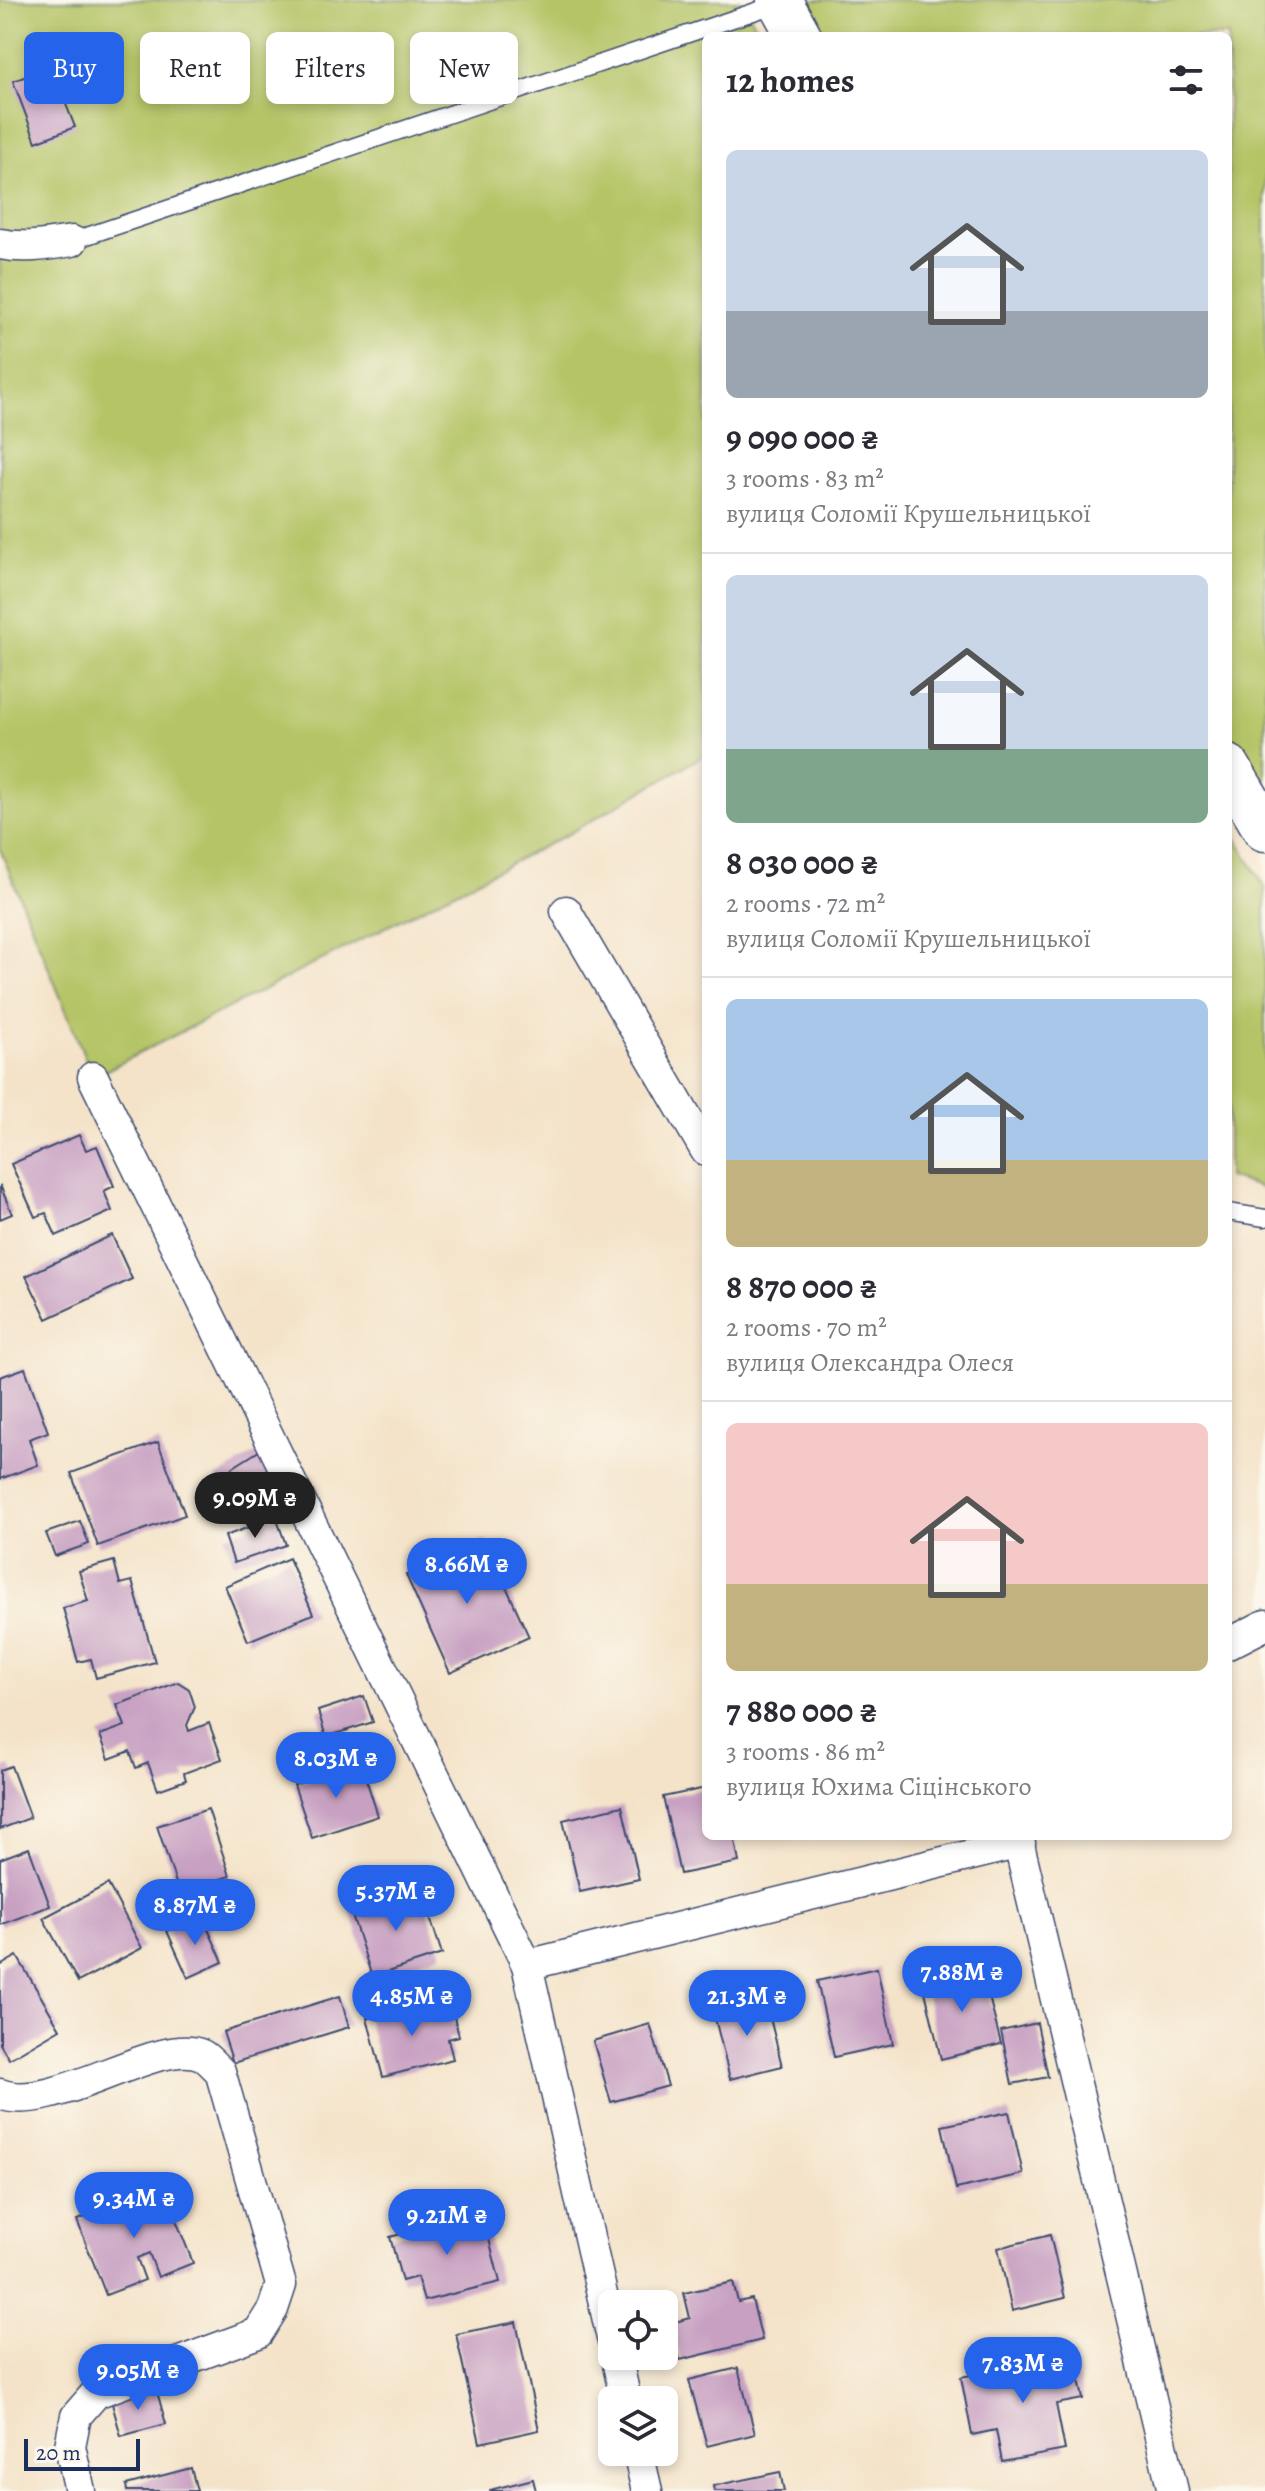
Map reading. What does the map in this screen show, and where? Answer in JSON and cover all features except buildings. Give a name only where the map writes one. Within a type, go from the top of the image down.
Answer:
[{"type":"main road","points":[[1232,774],[1265,829]]},
{"type":"street","points":[[0,244],[40,247],[72,241]]},
{"type":"street","points":[[566,911],[702,1144]]},
{"type":"street","points":[[93,1077],[527,1965],[601,2290]]},
{"type":"street","points":[[1232,1642],[1265,1625]]},
{"type":"street","points":[[527,1965],[1018,1840],[1173,2491]]},
{"type":"street","points":[[0,2094],[32,2099],[177,2051],[202,2055],[220,2071],[281,2285],[273,2309],[258,2333],[96,2393],[76,2416],[70,2446],[80,2491]]},
{"type":"street","points":[[641,2466],[647,2491]]},
{"type":"lane","points":[[726,32],[786,13]]},
{"type":"lane","points":[[72,241],[702,40]]},
{"type":"lane","points":[[1232,1213],[1265,1218]]},
{"type":"green space","points":[[0,0],[740,0],[760,32],[702,32],[702,756],[568,834],[93,1077],[0,849]]},
{"type":"green space","points":[[779,0],[1265,0],[1265,829],[1232,774],[1232,32],[797,32]]},
{"type":"green space","points":[[1232,831],[1265,887],[1265,1189],[1232,1178]]}]
